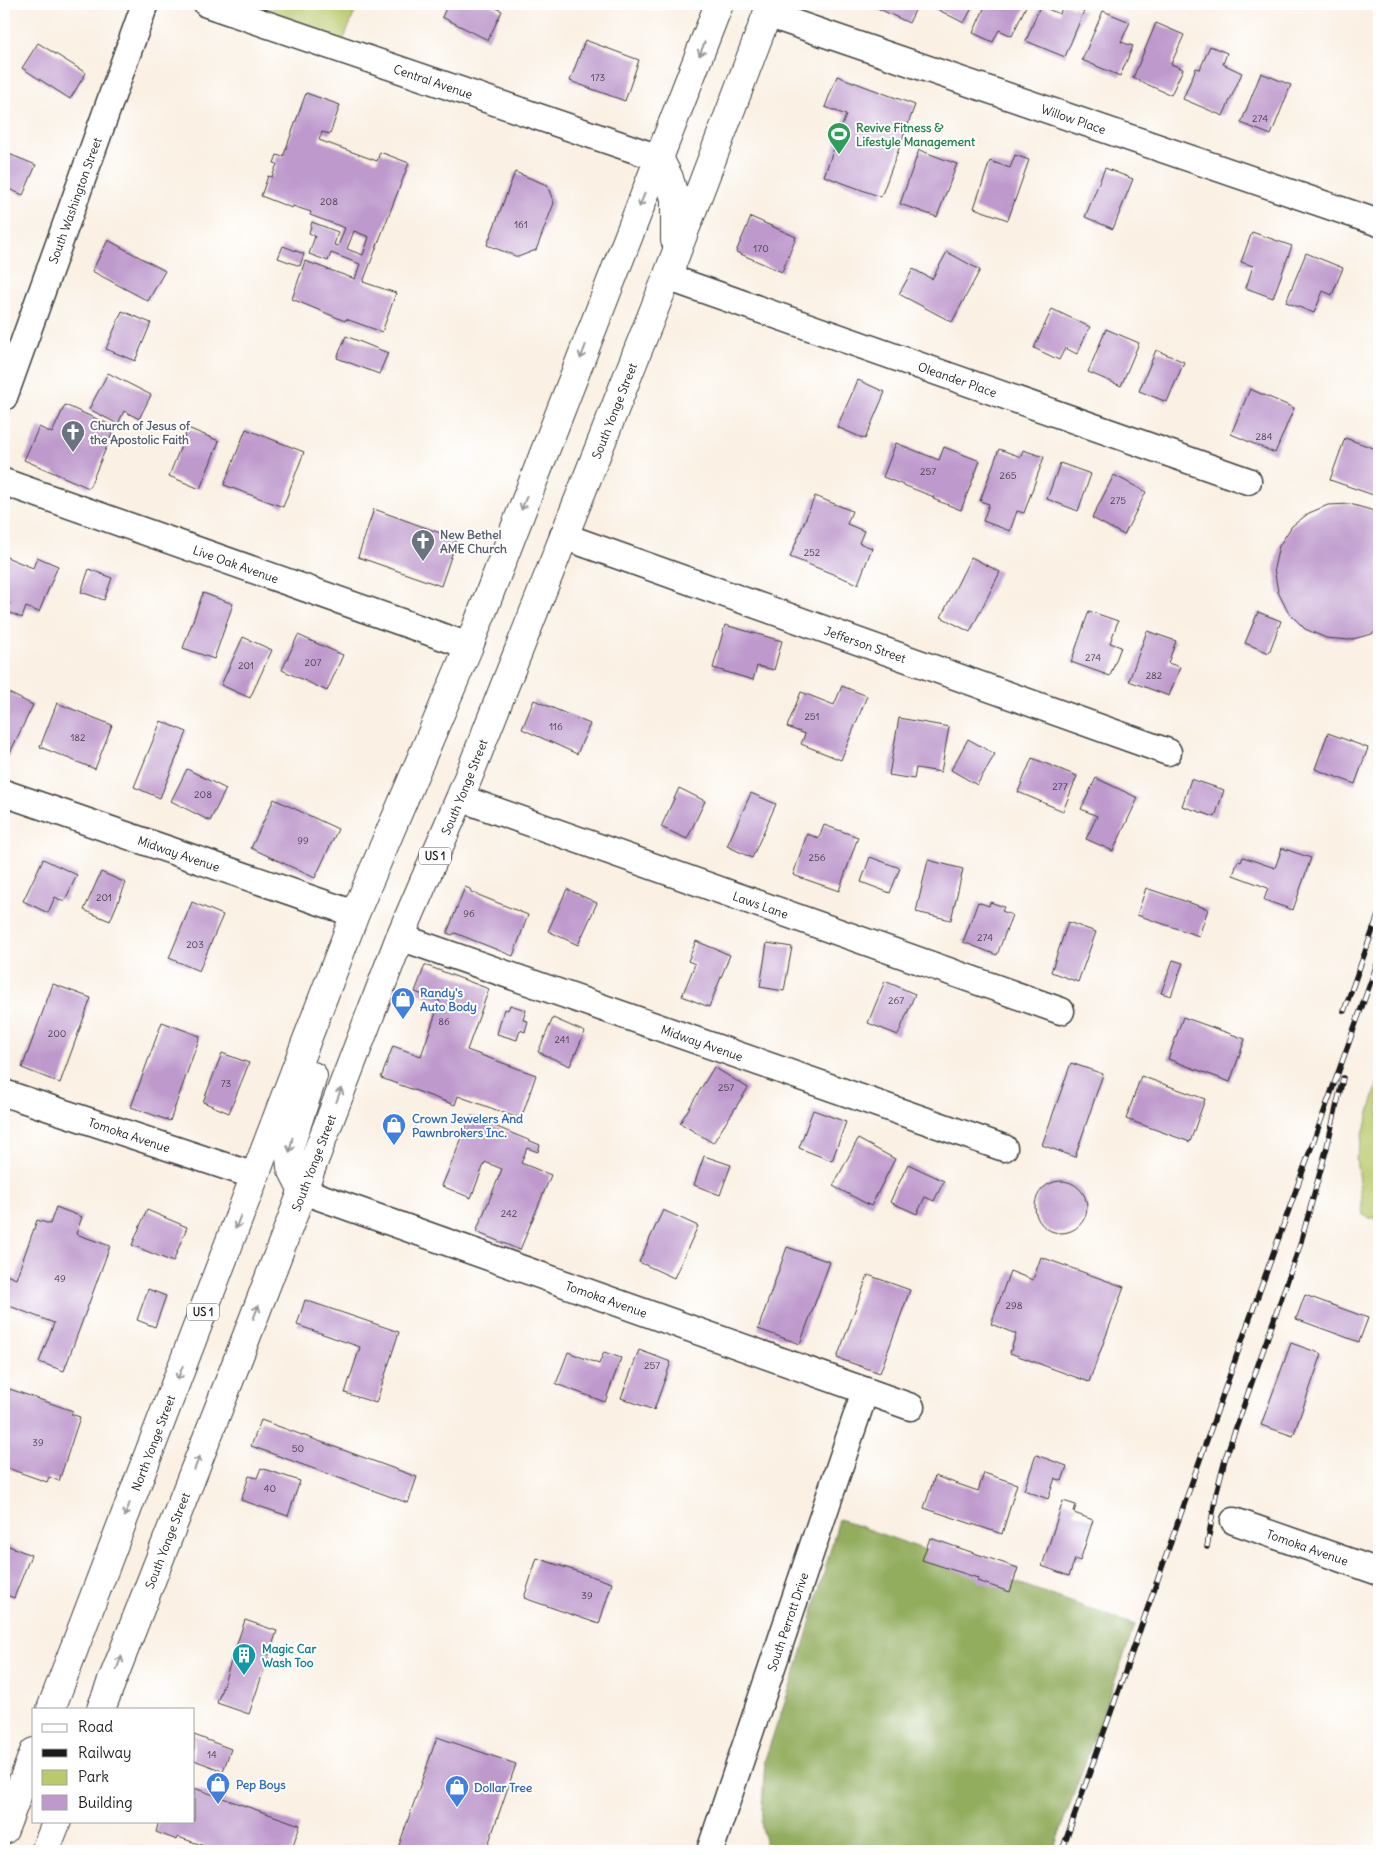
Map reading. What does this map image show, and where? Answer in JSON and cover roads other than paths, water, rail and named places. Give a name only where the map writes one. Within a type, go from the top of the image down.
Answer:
[{"type":"main road","name":"US 1","points":[[255,1176],[355,914],[469,646],[720,4]]},
{"type":"main road","name":"South Yonge Street","points":[[101,1708],[400,937],[460,798],[671,267],[769,9]]},
{"type":"main road","points":[[659,158],[669,178],[675,198],[671,267]]},
{"type":"main road","points":[[303,1191],[291,1167],[289,1148],[336,1008],[330,982]]},
{"type":"main road","name":"North Yonge Street","points":[[51,1708],[255,1176]]},
{"type":"main road","points":[[4,1830],[32,1757]]},
{"type":"main road","points":[[45,1851],[57,1822]]},
{"type":"street","name":"South Washington Street","points":[[4,397],[145,4]]},
{"type":"street","name":"Central Avenue","points":[[207,4],[659,158]]},
{"type":"street","name":"Willow Place","points":[[769,9],[1379,223]]},
{"type":"street","name":"Oleander Place","points":[[671,267],[1248,481]]},
{"type":"street","name":"Live Oak Avenue","points":[[4,482],[469,646]]},
{"type":"street","name":"Jefferson Street","points":[[563,536],[1168,752]]},
{"type":"street","name":"Midway Avenue","points":[[4,793],[355,914]]},
{"type":"street","name":"Laws Lane","points":[[460,798],[1061,1011]]},
{"type":"street","name":"Midway Avenue","points":[[400,937],[1004,1148]]},
{"type":"street","name":"Tomoka Avenue","points":[[4,1093],[255,1176]]},
{"type":"street","name":"Tomoka Avenue","points":[[303,1191],[911,1407]]},
{"type":"street","name":"South Perrott Drive","points":[[710,1851],[865,1390]]},
{"type":"street","name":"Tomoka Avenue","points":[[1234,1521],[1379,1572]]},
{"type":"railway","points":[[1344,1011],[1379,913]]},
{"type":"railway","points":[[1062,1851],[1379,959]]},
{"type":"railway","points":[[1207,1547],[1216,1494],[1225,1459],[1300,1245],[1327,1147],[1343,1078]]},
{"type":"place","name":"Revive Fitness & Lifestyle Management","points":[[839,155]]},
{"type":"place","name":"Church of Jesus of the Apostolic Faith","points":[[73,453]]},
{"type":"place","name":"New Bethel AME Church","points":[[423,562]]},
{"type":"place","name":"Randy's Auto Body","points":[[403,1020]]},
{"type":"place","name":"Crown Jewelers And Pawnbrokers Inc.","points":[[394,1146]]},
{"type":"place","name":"Magic Car Wash Too","points":[[244,1676]]},
{"type":"place","name":"Pep Boys","points":[[218,1805]]},
{"type":"place","name":"Dollar Tree","points":[[457,1808]]}]
